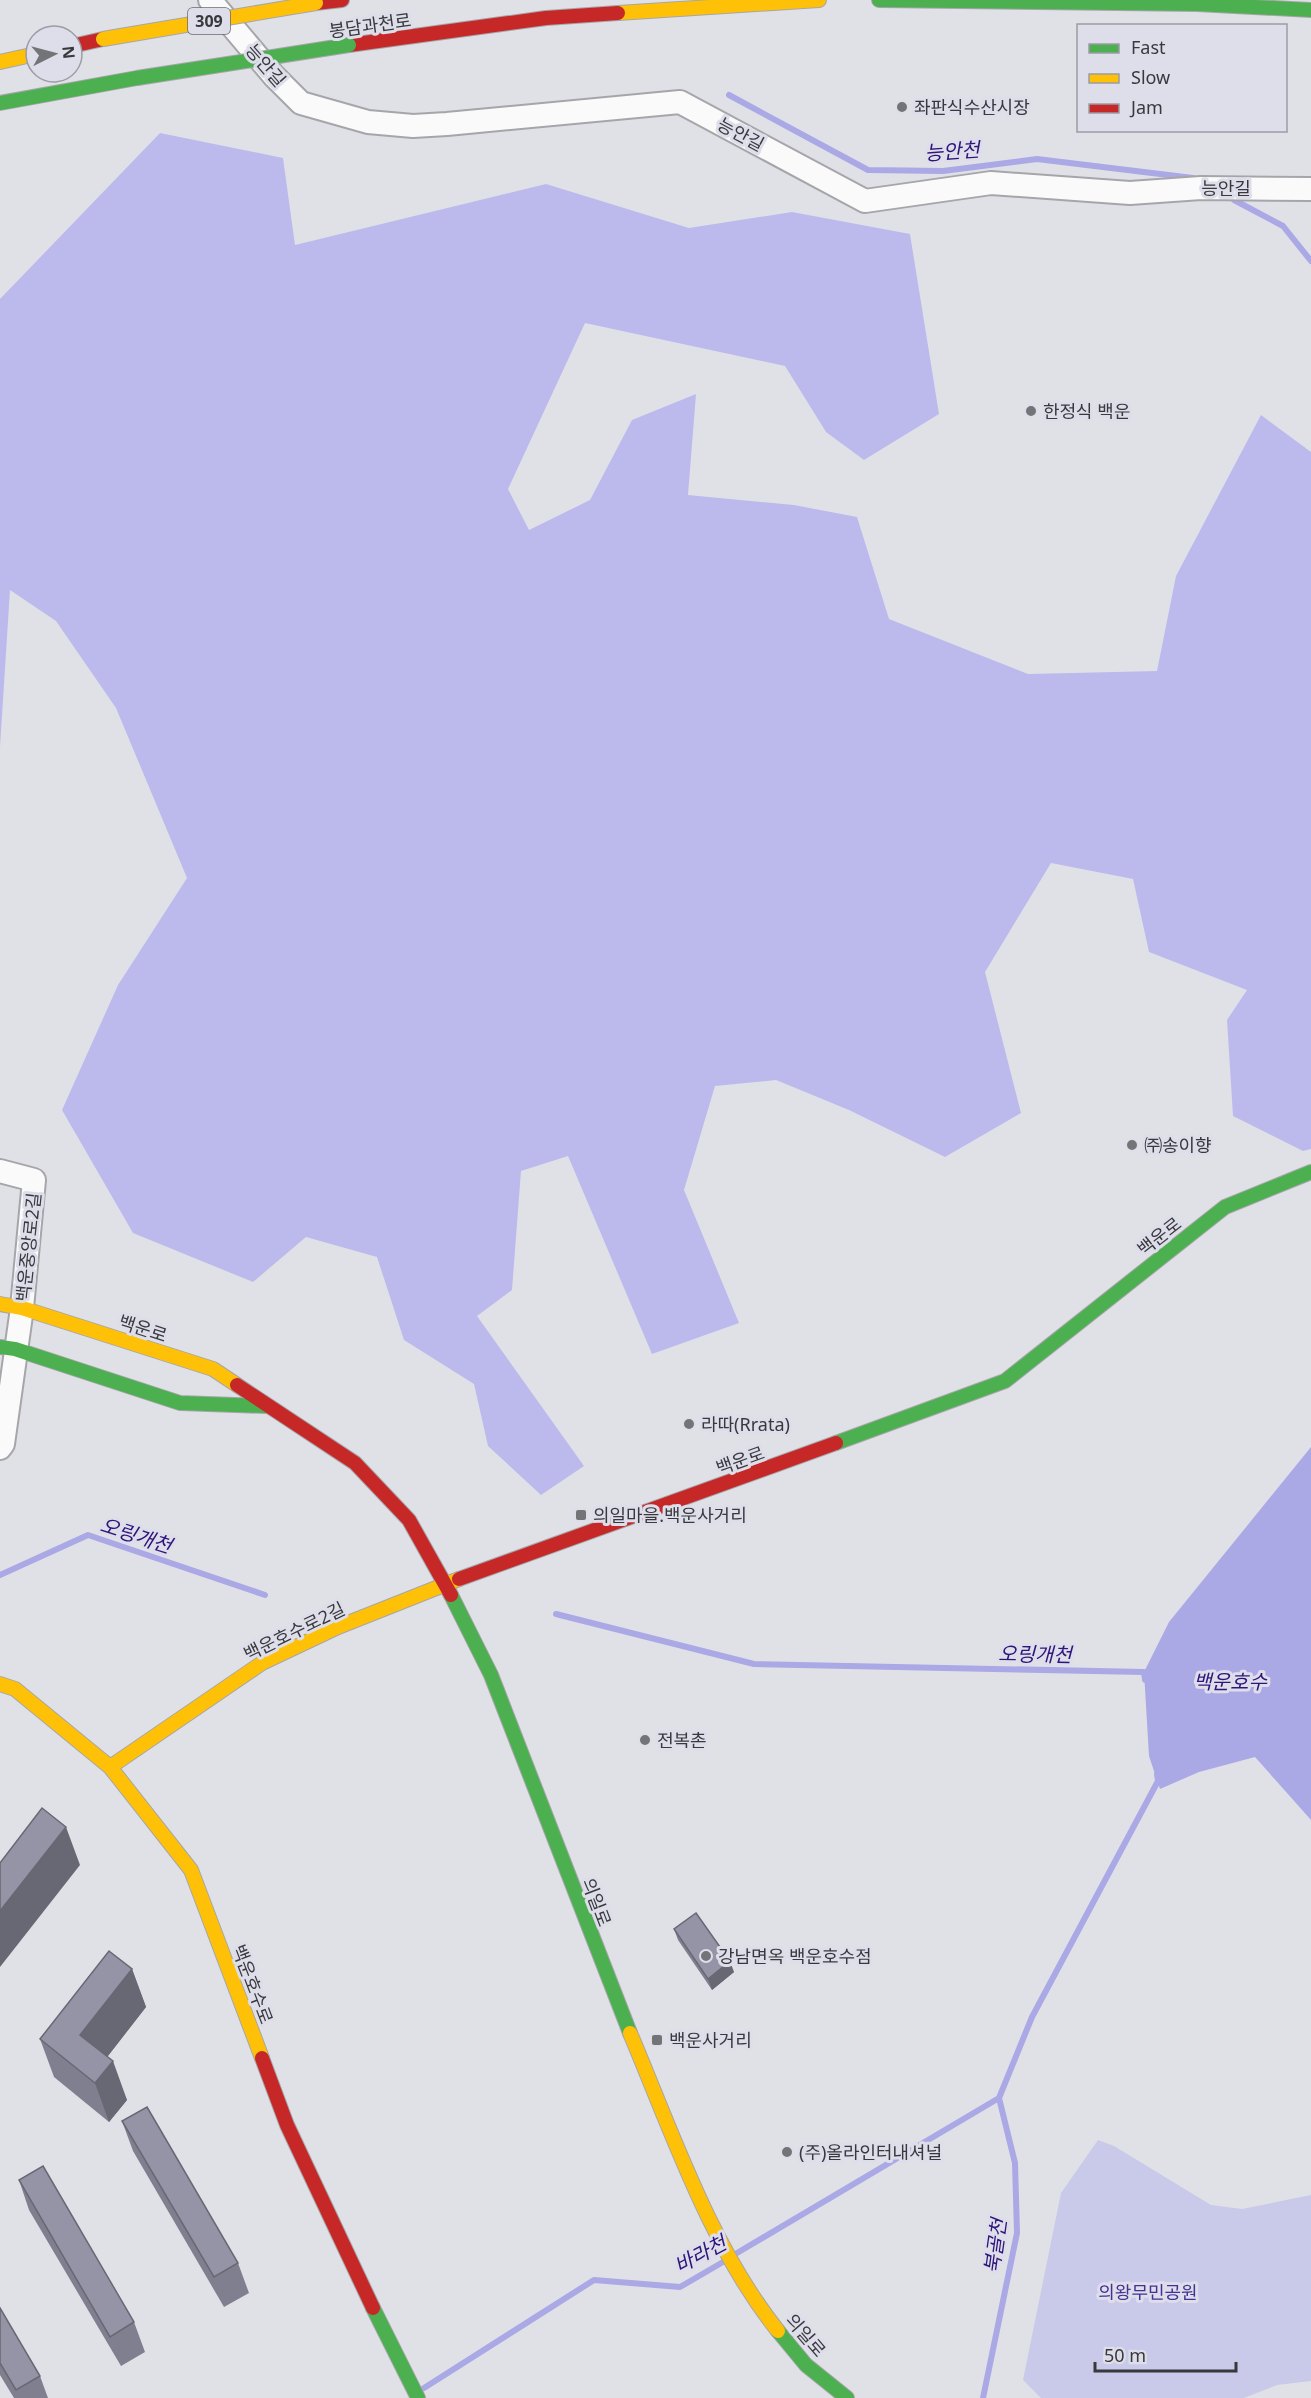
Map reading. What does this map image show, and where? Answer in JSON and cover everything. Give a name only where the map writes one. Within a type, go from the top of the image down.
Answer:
[{"type":"main road","name":"봉담과천로","points":[[84,43],[342,0]]},
{"type":"main road","name":"봉담과천로","points":[[0,103],[137,78],[349,45],[546,18],[819,0]]},
{"type":"main road","points":[[879,0],[1197,4],[1311,10]]},
{"type":"main road","points":[[0,62],[24,57]]},
{"type":"main road","name":"백운로","points":[[11,1306],[213,1369],[355,1463],[408,1520],[444,1584],[687,1498],[1005,1381],[1225,1207],[1311,1172]]},
{"type":"main road","points":[[8,1348],[180,1402],[267,1406]]},
{"type":"main road","name":"백운호수로2길","points":[[110,1767],[262,1663],[338,1627],[444,1584]]},
{"type":"main road","name":"의일로","points":[[444,1584],[464,1617],[491,1675],[611,1988],[717,2234],[755,2302],[806,2365],[847,2398]]},
{"type":"main road","name":"백운호수로","points":[[0,1684],[15,1689],[110,1767],[191,1870],[287,2126],[418,2398]]},
{"type":"street","name":"능안길","points":[[210,0],[274,76],[301,103],[368,122],[413,126],[436,125],[680,102],[865,201],[992,183],[1130,193],[1201,188],[1311,189]]},
{"type":"street","name":"백운중앙로2길","points":[[0,1172],[34,1180],[11,1306],[3,1444],[0,1448]]},
{"type":"green space","name":"의왕무민공원","points":[[1098,2140],[1114,2146],[1211,2205],[1242,2209],[1311,2195],[1311,2381],[1277,2385],[1244,2398],[1041,2398],[1023,2380],[1061,2193]]},
{"type":"shaded area","points":[[160,133],[283,158],[295,245],[546,184],[689,228],[792,212],[910,234],[939,414],[864,460],[826,432],[785,366],[585,323],[508,489],[529,530],[590,500],[632,420],[696,394],[688,495],[794,505],[857,517],[889,619],[1028,674],[1157,671],[1176,576],[1261,415],[1311,452],[1311,1149],[1303,1151],[1233,1116],[1227,1020],[1247,990],[1149,952],[1133,879],[1051,863],[985,972],[1021,1113],[945,1157],[849,1110],[776,1080],[715,1086],[684,1190],[739,1323],[652,1354],[568,1156],[521,1171],[512,1290],[477,1316],[584,1466],[541,1495],[488,1446],[474,1384],[404,1340],[377,1257],[306,1237],[253,1282],[133,1233],[62,1110],[118,985],[187,878],[116,708],[56,621],[10,590],[0,747],[0,299]]},
{"type":"water","name":"백운호수","points":[[1311,1447],[1311,1820],[1255,1757],[1199,1772],[1160,1789],[1149,1756],[1144,1672],[1169,1622]]},
{"type":"building","points":[[42,1808],[66,1827],[0,1911],[0,1863]]},
{"type":"building","name":"강남면옥 백운호수점","points":[[696,1913],[730,1961],[708,1979],[674,1929]]},
{"type":"building","points":[[109,1951],[132,1969],[80,2035],[113,2061],[95,2083],[40,2039]]},
{"type":"building","points":[[147,2107],[238,2263],[214,2277],[122,2121]]},
{"type":"building","points":[[43,2166],[134,2322],[110,2337],[19,2180]]},
{"type":"building","points":[[0,2308],[40,2376],[16,2390],[0,2363]]},
{"type":"waterway","name":"능안천","points":[[729,95],[868,170],[943,171],[1037,159],[1193,178]]},
{"type":"waterway","name":"능안천","points":[[1234,200],[1283,226],[1311,261]]},
{"type":"waterway","name":"오링개천","points":[[0,1575],[88,1535],[265,1595]]},
{"type":"waterway","name":"오링개천","points":[[556,1614],[754,1664],[1144,1672],[1145,1680]]},
{"type":"waterway","points":[[999,2098],[1032,2017],[1158,1781],[1157,1774]]},
{"type":"waterway","name":"바라천","points":[[737,2253],[999,2098]]},
{"type":"waterway","name":"북골천","points":[[983,2398],[1017,2233],[1015,2163],[999,2098]]},
{"type":"waterway","name":"바라천","points":[[424,2388],[594,2280],[680,2287],[723,2262]]},
{"type":"traffic: fast","points":[[879,0],[1197,4],[1311,10]]},
{"type":"traffic: fast","points":[[137,78],[349,45]]},
{"type":"traffic: fast","points":[[0,103],[137,78]]},
{"type":"traffic: fast","points":[[836,1443],[1005,1381],[1225,1207],[1311,1172]]},
{"type":"traffic: fast","points":[[0,1347],[15,1349],[180,1403],[266,1406]]},
{"type":"traffic: fast","points":[[451,1595],[491,1675],[630,2033]]},
{"type":"traffic: fast","points":[[373,2308],[418,2398]]},
{"type":"traffic: fast","points":[[778,2331],[806,2365],[847,2398]]},
{"type":"traffic: slow","points":[[618,13],[819,0]]},
{"type":"traffic: slow","points":[[103,39],[316,3]]},
{"type":"traffic: slow","points":[[0,62],[24,57]]},
{"type":"traffic: slow","points":[[0,1304],[22,1308],[213,1369],[237,1385]]},
{"type":"traffic: slow","points":[[110,1767],[262,1663],[338,1627],[459,1579]]},
{"type":"traffic: slow","points":[[0,1684],[15,1689],[110,1767],[191,1870],[262,2058]]},
{"type":"traffic: slow","points":[[630,2033],[677,2148],[712,2225],[754,2298],[778,2331]]},
{"type":"traffic: jam","points":[[316,3],[342,0]]},
{"type":"traffic: jam","points":[[349,45],[546,18],[618,13]]},
{"type":"traffic: jam","points":[[84,43],[103,39]]},
{"type":"traffic: jam","points":[[237,1385],[355,1463],[409,1520],[451,1595]]},
{"type":"traffic: jam","points":[[459,1579],[836,1443]]},
{"type":"traffic: jam","points":[[262,2058],[287,2125],[373,2308]]},
{"type":"place","name":"좌판식수산시장","points":[[902,107]]},
{"type":"place","name":"한정식 백운","points":[[1031,411]]},
{"type":"place","name":"㈜송이향","points":[[1132,1145]]},
{"type":"place","name":"라따(Rrata)","points":[[689,1424]]},
{"type":"place","name":"의일마을.백운사거리","points":[[581,1515]]},
{"type":"place","name":"전복촌","points":[[645,1740]]},
{"type":"place","name":"강남면옥 백운호수점","points":[[706,1956]]},
{"type":"place","name":"백운사거리","points":[[657,2040]]},
{"type":"place","name":"(주)올라인터내셔널","points":[[787,2152]]}]
